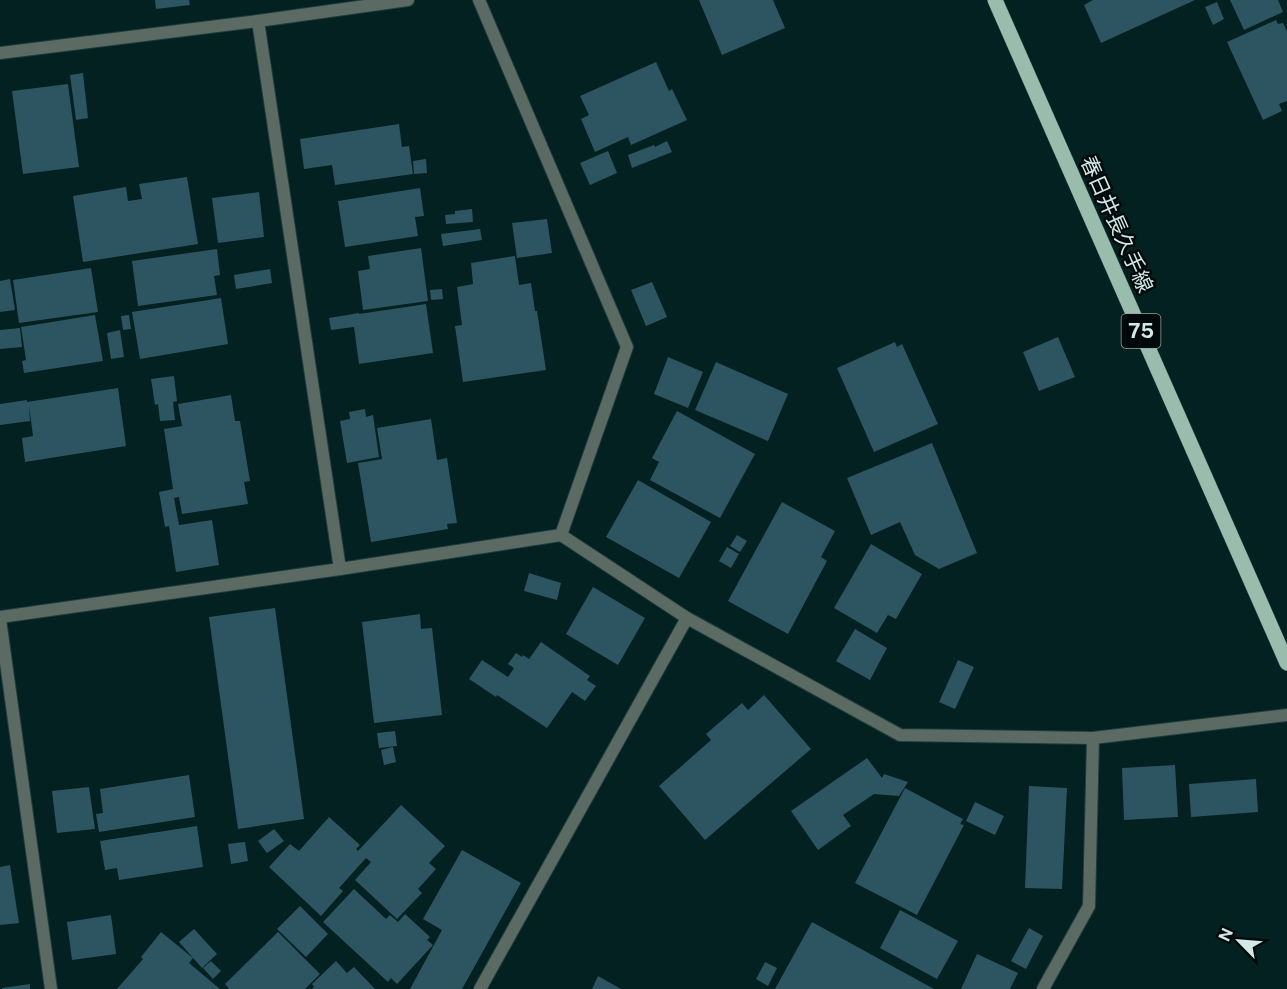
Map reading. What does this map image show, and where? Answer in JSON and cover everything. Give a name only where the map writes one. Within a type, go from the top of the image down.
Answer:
[{"type":"main road","name":"春日井長久手線","points":[[995,0],[1287,663]]},
{"type":"street","points":[[0,53],[408,0]]},
{"type":"street","points":[[479,0],[627,347],[561,535]]},
{"type":"street","points":[[258,21],[340,569]]},
{"type":"street","points":[[51,989],[0,618],[561,535],[687,618],[900,735],[1093,738],[1287,715]]},
{"type":"street","points":[[480,989],[687,618]]},
{"type":"street","points":[[1043,989],[1089,906],[1093,738]]},
{"type":"building","points":[[155,0],[189,0],[190,5],[156,9]]},
{"type":"building","points":[[699,0],[773,0],[785,28],[722,55]]},
{"type":"building","points":[[1093,0],[1195,0],[1101,43],[1084,5]]},
{"type":"building","points":[[1230,0],[1278,0],[1283,12],[1244,30]]},
{"type":"building","points":[[1217,2],[1224,19],[1213,25],[1205,7]]},
{"type":"building","points":[[1276,20],[1278,24],[1283,23],[1287,31],[1287,101],[1279,104],[1282,111],[1263,120],[1227,42]]},
{"type":"building","points":[[656,62],[669,91],[672,89],[687,120],[631,145],[628,137],[595,152],[581,119],[589,115],[580,96]]},
{"type":"building","points":[[83,73],[88,118],[76,120],[70,75]]},
{"type":"building","points":[[68,84],[79,167],[23,174],[12,91]]},
{"type":"building","points":[[399,124],[402,147],[409,146],[413,174],[335,185],[332,165],[304,169],[300,139]]},
{"type":"building","points":[[667,141],[672,152],[632,168],[628,155]]},
{"type":"building","points":[[608,151],[617,173],[590,185],[580,163]]},
{"type":"building","points":[[426,159],[427,173],[414,174],[413,161]]},
{"type":"building","points":[[187,177],[198,244],[83,262],[73,196],[126,187],[128,201],[142,199],[139,184]]},
{"type":"building","points":[[420,188],[424,216],[415,217],[418,236],[345,247],[338,201]]},
{"type":"building","points":[[259,192],[264,237],[218,243],[212,198]]},
{"type":"building","points":[[472,209],[473,222],[446,224],[445,215]]},
{"type":"building","points":[[547,219],[552,253],[517,258],[512,223]]},
{"type":"building","points":[[480,229],[482,240],[443,246],[441,234]]},
{"type":"building","points":[[421,248],[428,301],[363,310],[358,271],[370,269],[368,256]]},
{"type":"building","points":[[217,249],[220,275],[214,276],[217,295],[138,306],[132,261]]},
{"type":"building","points":[[515,256],[519,285],[531,283],[546,370],[463,382],[455,326],[462,325],[457,287],[473,284],[471,263]]},
{"type":"building","points":[[91,268],[98,312],[19,323],[13,280]]},
{"type":"building","points":[[270,269],[272,283],[236,289],[234,275]]},
{"type":"building","points":[[10,279],[15,310],[0,312],[0,281]]},
{"type":"building","points":[[652,282],[667,317],[646,326],[631,290]]},
{"type":"building","points":[[442,289],[443,299],[431,300],[430,290]]},
{"type":"building","points":[[221,298],[228,344],[140,359],[132,312]]},
{"type":"building","points":[[426,304],[433,353],[359,364],[354,327],[331,330],[329,318]]},
{"type":"building","points":[[95,315],[103,361],[24,373],[22,361],[26,360],[21,327]]},
{"type":"building","points":[[129,315],[131,329],[123,330],[121,316]]},
{"type":"building","points":[[20,328],[22,347],[0,349],[0,330]]},
{"type":"building","points":[[120,330],[124,357],[111,359],[107,333]]},
{"type":"building","points":[[1058,337],[1075,377],[1039,391],[1023,352]]},
{"type":"building","points":[[895,342],[897,347],[902,344],[938,424],[874,452],[837,368]]},
{"type":"building","points":[[668,357],[703,372],[688,408],[654,394]]},
{"type":"building","points":[[716,362],[788,394],[768,441],[695,410]]},
{"type":"building","points":[[174,376],[177,401],[173,402],[175,420],[160,421],[151,379]]},
{"type":"building","points":[[118,388],[126,446],[25,462],[22,438],[33,436],[29,406],[30,421],[0,425],[0,404]]},
{"type":"building","points":[[231,395],[235,421],[240,421],[250,481],[244,482],[248,504],[182,514],[179,497],[174,498],[179,525],[212,520],[219,565],[176,572],[169,526],[165,527],[159,492],[173,489],[164,429],[182,426],[178,404]]},
{"type":"building","points":[[365,409],[366,417],[373,415],[379,457],[347,463],[340,421],[350,419],[349,412]]},
{"type":"building","points":[[677,411],[755,454],[720,518],[650,480],[659,462],[652,458]]},
{"type":"building","points":[[431,419],[437,460],[447,458],[457,523],[447,524],[448,529],[371,542],[358,463],[382,459],[377,428]]},
{"type":"building","points":[[932,443],[977,553],[939,569],[915,555],[900,522],[871,535],[847,478]]},
{"type":"building","points":[[638,480],[711,522],[679,578],[606,537]]},
{"type":"building","points":[[782,502],[835,531],[821,557],[827,561],[788,634],[728,601]]},
{"type":"building","points":[[737,535],[747,541],[740,552],[730,546]]},
{"type":"building","points":[[871,544],[922,574],[896,619],[888,615],[877,633],[834,608]]},
{"type":"building","points":[[727,547],[739,554],[731,568],[719,561]]},
{"type":"building","points":[[529,573],[561,583],[557,600],[524,591]]},
{"type":"building","points":[[593,587],[645,618],[618,665],[566,634]]},
{"type":"building","points":[[275,608],[304,819],[238,829],[209,617]]},
{"type":"building","points":[[420,614],[421,629],[432,628],[442,715],[374,723],[362,622]]},
{"type":"building","points":[[855,629],[887,648],[870,680],[836,661]]},
{"type":"building","points":[[541,642],[590,676],[587,680],[596,686],[585,701],[572,692],[547,728],[469,679],[482,660],[508,677],[514,668],[508,664],[516,653],[529,659]]},
{"type":"building","points":[[958,660],[974,667],[955,709],[939,702]]},
{"type":"building","points":[[764,695],[811,749],[705,840],[659,786],[711,740],[706,734],[742,703],[748,710]]},
{"type":"building","points":[[395,731],[397,746],[379,748],[377,733]]},
{"type":"building","points":[[393,747],[396,762],[384,765],[381,750]]},
{"type":"building","points":[[867,758],[882,778],[884,774],[908,782],[899,796],[874,794],[843,815],[851,826],[818,850],[791,811]]},
{"type":"building","points":[[1175,765],[1178,817],[1124,820],[1122,768]]},
{"type":"building","points":[[189,775],[195,817],[99,832],[96,814],[103,813],[100,789]]},
{"type":"building","points":[[1256,779],[1258,812],[1191,817],[1189,784]]},
{"type":"building","points":[[1029,786],[1067,788],[1062,889],[1025,888]]},
{"type":"building","points":[[89,787],[95,829],[57,833],[52,791]]},
{"type":"building","points":[[905,788],[963,819],[960,824],[964,825],[917,915],[855,883]]},
{"type":"building","points":[[975,802],[1004,816],[995,835],[966,821]]},
{"type":"building","points":[[401,805],[445,846],[429,863],[436,869],[418,889],[422,893],[397,919],[355,880],[371,862],[366,858],[339,888],[343,891],[321,916],[269,867],[290,844],[299,851],[329,817],[360,845],[356,849],[358,851]]},
{"type":"building","points":[[197,826],[203,867],[119,880],[117,868],[105,870],[100,841]]},
{"type":"building","points":[[274,829],[284,841],[267,853],[258,841]]},
{"type":"building","points":[[245,842],[248,861],[231,864],[228,844]]},
{"type":"building","points":[[462,850],[521,883],[462,989],[410,989],[442,930],[423,919]]},
{"type":"building","points":[[10,865],[19,923],[0,925],[0,867]]},
{"type":"building","points":[[354,889],[386,919],[390,915],[398,922],[405,914],[430,937],[427,940],[433,945],[397,984],[391,978],[388,982],[323,922]]},
{"type":"building","points":[[300,906],[328,934],[306,957],[277,929]]},
{"type":"building","points":[[900,910],[958,941],[937,979],[880,948]]},
{"type":"building","points":[[111,915],[116,954],[72,960],[67,922]]},
{"type":"building","points":[[812,922],[934,989],[775,989]]},
{"type":"building","points":[[1029,928],[1043,936],[1026,969],[1011,961]]},
{"type":"building","points":[[194,929],[217,954],[202,968],[179,942]]},
{"type":"building","points":[[161,932],[193,958],[189,963],[220,989],[117,989],[143,959],[141,957]]},
{"type":"building","points":[[278,932],[320,974],[305,989],[229,989],[225,984]]},
{"type":"building","points":[[977,954],[1018,973],[1010,989],[961,989]]},
{"type":"building","points":[[211,961],[221,971],[213,979],[203,968]]},
{"type":"building","points":[[336,961],[347,973],[354,967],[375,989],[312,989],[314,987],[312,984]]},
{"type":"building","points":[[765,962],[777,968],[768,986],[756,979]]},
{"type":"building","points":[[598,976],[621,989],[592,989]]},
{"type":"building","points":[[30,984],[30,989],[2,989],[2,988]]}]
